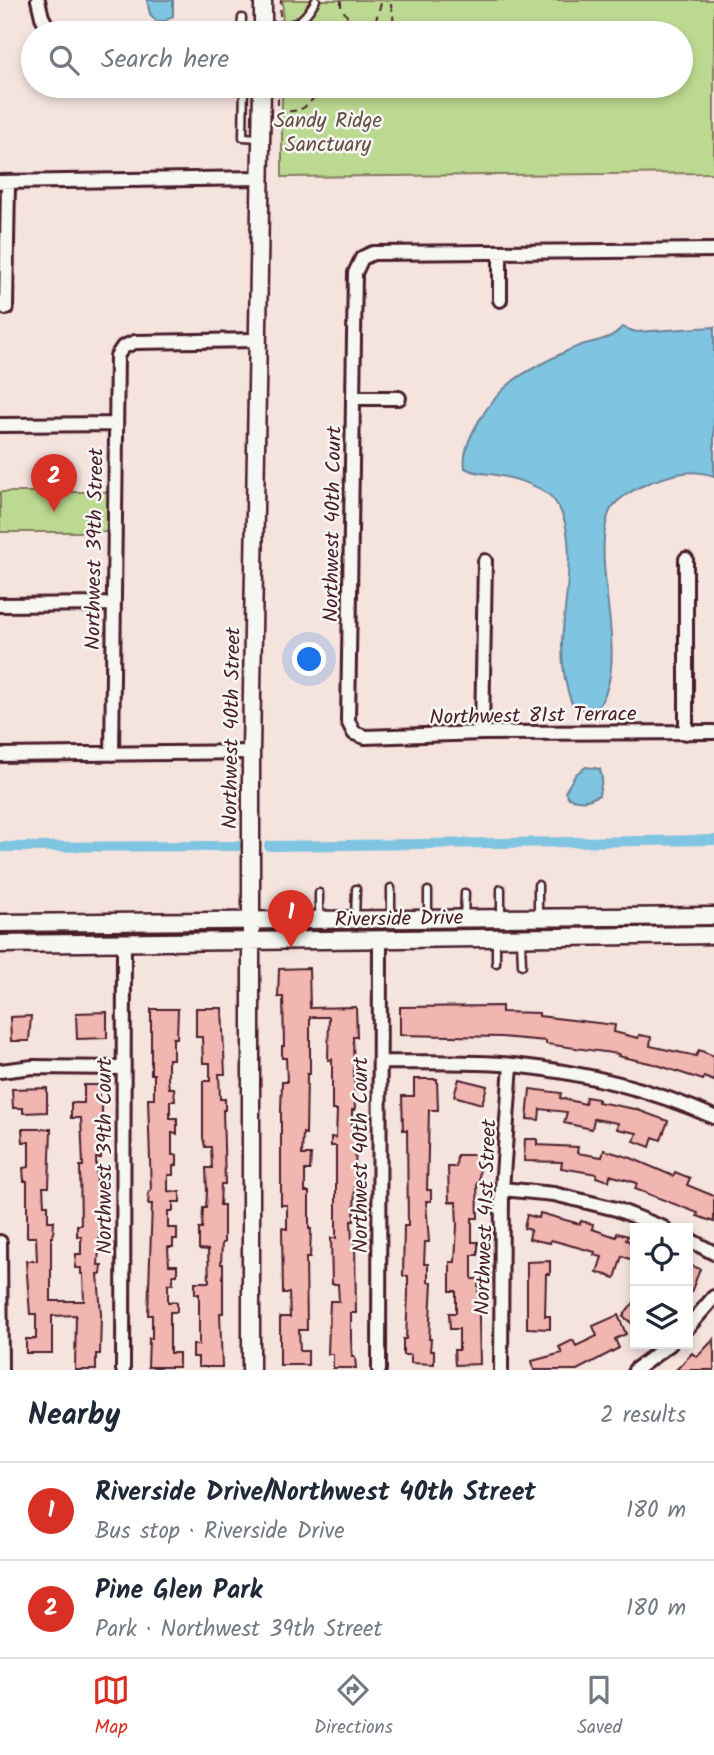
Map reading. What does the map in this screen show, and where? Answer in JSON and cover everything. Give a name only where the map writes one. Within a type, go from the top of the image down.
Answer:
[{"type":"street","points":[[38,0],[44,21]]},
{"type":"street","points":[[263,0],[263,21]]},
{"type":"street","name":"Northwest 40th Street","points":[[251,1370],[251,752],[261,98]]},
{"type":"street","points":[[6,308],[4,182],[260,178]]},
{"type":"street","points":[[500,300],[500,253],[714,250]]},
{"type":"street","name":"Northwest 40th Court","points":[[354,733],[348,721],[355,273],[362,258],[373,253],[500,253]]},
{"type":"street","name":"Northwest 39th Street","points":[[112,754],[117,356],[123,347],[135,342],[257,340]]},
{"type":"street","name":"Northwest 40th Court","points":[[353,398],[399,398]]},
{"type":"street","points":[[0,425],[115,424]]},
{"type":"street","points":[[686,559],[686,733]]},
{"type":"street","points":[[482,733],[485,561]]},
{"type":"street","points":[[0,605],[112,604]]},
{"type":"street","name":"Northwest 81st Terrace","points":[[354,733],[365,737],[482,733],[714,732]]},
{"type":"street","points":[[0,755],[251,752]]},
{"type":"street","name":"Riverside Drive","points":[[0,923],[714,916]]},
{"type":"street","name":"Riverside Drive","points":[[0,944],[714,936]]},
{"type":"street","name":"Northwest 40th Court","points":[[379,1370],[380,940]]},
{"type":"street","name":"Northwest 39th Court","points":[[123,1370],[124,943]]},
{"type":"street","points":[[380,1062],[511,1065],[600,1079],[652,1093],[714,1117]]},
{"type":"street","name":"Northwest 41st Street","points":[[501,1370],[502,1189],[511,1065]]},
{"type":"street","points":[[0,1071],[33,1068],[123,1068]]},
{"type":"street","points":[[502,1189],[554,1194],[616,1209],[651,1223]]},
{"type":"street","points":[[0,1242],[1,1370]]},
{"type":"street","points":[[693,1242],[714,1253]]},
{"type":"street","points":[[693,1321],[714,1297]]},
{"type":"street","points":[[635,1370],[663,1349]]},
{"type":"lane","points":[[300,21],[307,16],[316,0]]},
{"type":"lane","points":[[243,98],[243,137],[261,138]]},
{"type":"lane","points":[[243,107],[261,108]]},
{"type":"lane","points":[[538,886],[538,918]]},
{"type":"lane","points":[[391,888],[391,920]]},
{"type":"lane","points":[[355,920],[356,889]]},
{"type":"lane","points":[[500,889],[500,918]]},
{"type":"lane","points":[[428,891],[428,919]]},
{"type":"lane","points":[[319,893],[319,921]]},
{"type":"lane","points":[[464,919],[465,893]]},
{"type":"lane","points":[[284,897],[284,921]]},
{"type":"lane","points":[[496,938],[496,963]]},
{"type":"lane","points":[[521,938],[522,965]]},
{"type":"path","points":[[341,0],[341,7],[350,21]]},
{"type":"path","points":[[376,21],[382,0]]},
{"type":"path","points":[[389,0],[394,10],[394,21]]},
{"type":"path","points":[[278,98],[278,111],[295,113],[307,107],[313,98]]},
{"type":"green space","name":"Sandy Ridge Sanctuary","points":[[283,0],[714,0],[714,173],[282,177],[282,98],[693,98],[693,21],[282,21]]},
{"type":"green space","points":[[0,492],[108,492],[108,532],[0,532]]},
{"type":"water","points":[[147,0],[173,0],[173,16],[165,21],[156,21],[150,14]]},
{"type":"water","points":[[622,327],[636,332],[714,327],[714,476],[690,472],[651,482],[621,498],[609,513],[604,535],[604,560],[611,665],[607,688],[597,709],[582,709],[573,706],[563,668],[562,643],[569,561],[564,519],[556,502],[542,490],[513,479],[469,470],[465,468],[465,457],[479,420],[504,388],[564,352],[608,338]]},
{"type":"water","points":[[586,767],[600,769],[602,779],[599,795],[584,800],[569,798],[565,792],[576,774]]},
{"type":"building","points":[[309,968],[310,1008],[356,1007],[357,1037],[353,1037],[355,1110],[352,1110],[352,1132],[356,1132],[354,1221],[351,1221],[352,1241],[355,1241],[356,1313],[351,1313],[351,1339],[356,1368],[333,1368],[333,1354],[328,1354],[330,1301],[339,1301],[338,1284],[332,1284],[331,1238],[336,1238],[336,1146],[331,1146],[331,1137],[336,1138],[337,1110],[332,1110],[332,1059],[328,1060],[329,1017],[310,1017],[310,1074],[307,1074],[306,1134],[303,1133],[302,1155],[311,1155],[310,1170],[305,1170],[305,1192],[309,1192],[311,1229],[310,1258],[306,1258],[307,1330],[299,1330],[300,1351],[308,1351],[308,1365],[280,1365],[280,1317],[290,1317],[289,1293],[283,1293],[282,1228],[287,1229],[287,1205],[281,1205],[281,1110],[282,1082],[287,1082],[286,1058],[282,1058],[283,997],[278,997],[279,969]]},
{"type":"building","points":[[502,1006],[502,1012],[539,1013],[539,1016],[615,1025],[614,1032],[638,1038],[639,1035],[651,1037],[650,1046],[696,1056],[699,1050],[714,1056],[714,1081],[618,1056],[619,1054],[546,1044],[546,1041],[501,1037],[400,1035],[400,1007]]},
{"type":"building","points":[[196,1008],[222,1008],[225,1074],[219,1074],[220,1099],[225,1099],[225,1184],[221,1184],[220,1205],[224,1205],[221,1264],[223,1313],[220,1313],[222,1367],[198,1367],[198,1357],[193,1357],[193,1345],[199,1345],[199,1294],[195,1294],[195,1282],[209,1282],[208,1250],[199,1249],[199,1229],[202,1229],[203,1208],[206,1208],[206,1168],[212,1168],[211,1147],[205,1147],[203,1138],[203,1081],[210,1081],[210,1063],[203,1063],[202,1037],[196,1037]]},
{"type":"building","points":[[151,1009],[178,1009],[173,1059],[168,1059],[169,1088],[174,1088],[175,1101],[170,1101],[170,1118],[177,1118],[177,1134],[172,1133],[172,1155],[177,1155],[177,1165],[173,1166],[173,1175],[168,1175],[168,1191],[180,1192],[180,1202],[173,1202],[173,1211],[168,1211],[168,1228],[177,1228],[177,1239],[173,1239],[173,1247],[168,1247],[169,1265],[177,1265],[177,1275],[173,1275],[173,1284],[168,1284],[168,1302],[177,1302],[177,1312],[170,1312],[170,1353],[179,1353],[179,1367],[148,1367],[149,1338],[152,1338],[152,1315],[148,1315],[152,1204],[148,1204],[151,1191],[148,1099],[154,1099],[154,1074],[151,1074]]},
{"type":"building","points":[[107,1012],[107,1038],[77,1039],[76,1013]]},
{"type":"building","points":[[31,1016],[29,1041],[11,1041],[10,1017]]},
{"type":"building","points":[[414,1079],[437,1079],[438,1110],[429,1110],[427,1190],[431,1190],[431,1201],[426,1201],[429,1242],[425,1242],[424,1264],[428,1264],[428,1282],[432,1282],[429,1339],[430,1351],[434,1351],[434,1364],[411,1363],[411,1355],[403,1355],[408,1292],[408,1276],[403,1276],[404,1226],[408,1226],[407,1130],[403,1130],[402,1096],[414,1096]]},
{"type":"building","points":[[459,1079],[487,1086],[482,1104],[454,1096]]},
{"type":"building","points":[[84,1085],[99,1085],[99,1103],[102,1103],[101,1158],[96,1158],[97,1186],[102,1186],[98,1265],[102,1265],[101,1274],[98,1274],[101,1314],[100,1354],[96,1354],[96,1370],[75,1370],[76,1315],[52,1316],[52,1353],[26,1353],[26,1339],[36,1339],[36,1314],[30,1314],[26,1261],[37,1261],[36,1237],[27,1237],[27,1181],[24,1181],[23,1168],[29,1167],[29,1142],[23,1142],[22,1129],[51,1129],[49,1187],[43,1187],[44,1205],[48,1205],[48,1221],[54,1221],[51,1237],[51,1301],[84,1301],[83,1274],[81,1268],[75,1268],[76,1254],[81,1254],[81,1236],[77,1236],[77,1225],[81,1225],[81,1118],[71,1118],[71,1103],[84,1103]]},
{"type":"building","points":[[47,1088],[47,1112],[23,1113],[23,1108],[13,1108],[12,1089]]},
{"type":"building","points":[[530,1089],[561,1093],[560,1098],[585,1104],[586,1097],[598,1099],[598,1102],[635,1109],[668,1121],[661,1140],[653,1137],[650,1147],[634,1141],[637,1133],[617,1129],[618,1123],[594,1119],[592,1129],[564,1123],[567,1112],[540,1109],[539,1120],[527,1119]]},
{"type":"building","points":[[525,1139],[537,1139],[537,1145],[578,1147],[577,1153],[602,1157],[604,1150],[673,1176],[675,1172],[690,1178],[687,1185],[714,1196],[714,1222],[697,1216],[698,1213],[635,1189],[637,1183],[610,1175],[609,1181],[596,1177],[597,1174],[561,1168],[562,1162],[524,1161]]},
{"type":"building","points":[[457,1155],[480,1155],[477,1183],[478,1218],[472,1218],[472,1242],[478,1242],[478,1255],[472,1255],[472,1279],[478,1279],[480,1364],[455,1365],[454,1350],[459,1350],[459,1329],[450,1329],[449,1313],[456,1313],[456,1291],[450,1291],[450,1262],[455,1262],[457,1226],[456,1202],[449,1202],[448,1167],[456,1167]]},
{"type":"building","points":[[540,1213],[580,1224],[581,1221],[593,1224],[592,1229],[616,1237],[617,1233],[628,1236],[626,1240],[630,1242],[630,1259],[622,1256],[615,1278],[597,1272],[602,1257],[594,1255],[595,1252],[551,1240],[550,1243],[529,1239],[531,1230],[524,1228],[527,1215],[539,1218]]},
{"type":"building","points":[[550,1261],[550,1274],[546,1274],[545,1316],[550,1316],[550,1329],[527,1328],[527,1262]]},
{"type":"building","points":[[693,1266],[700,1269],[693,1287]]},
{"type":"building","points":[[630,1307],[630,1322],[623,1316]]},
{"type":"building","points":[[618,1315],[626,1334],[615,1339],[619,1348],[577,1370],[534,1370],[532,1361],[562,1353],[559,1347],[573,1340],[576,1346],[597,1336],[593,1326]]},
{"type":"building","points":[[714,1339],[714,1370],[676,1370],[692,1353],[697,1357]]},
{"type":"waterway","points":[[269,846],[714,840]]},
{"type":"waterway","points":[[0,847],[238,846]]},
{"type":"place","name":"Pine Glen Park","points":[[54,512]]},
{"type":"place","name":"Riverside Drive/Northwest 40th Street","points":[[291,948]]}]
